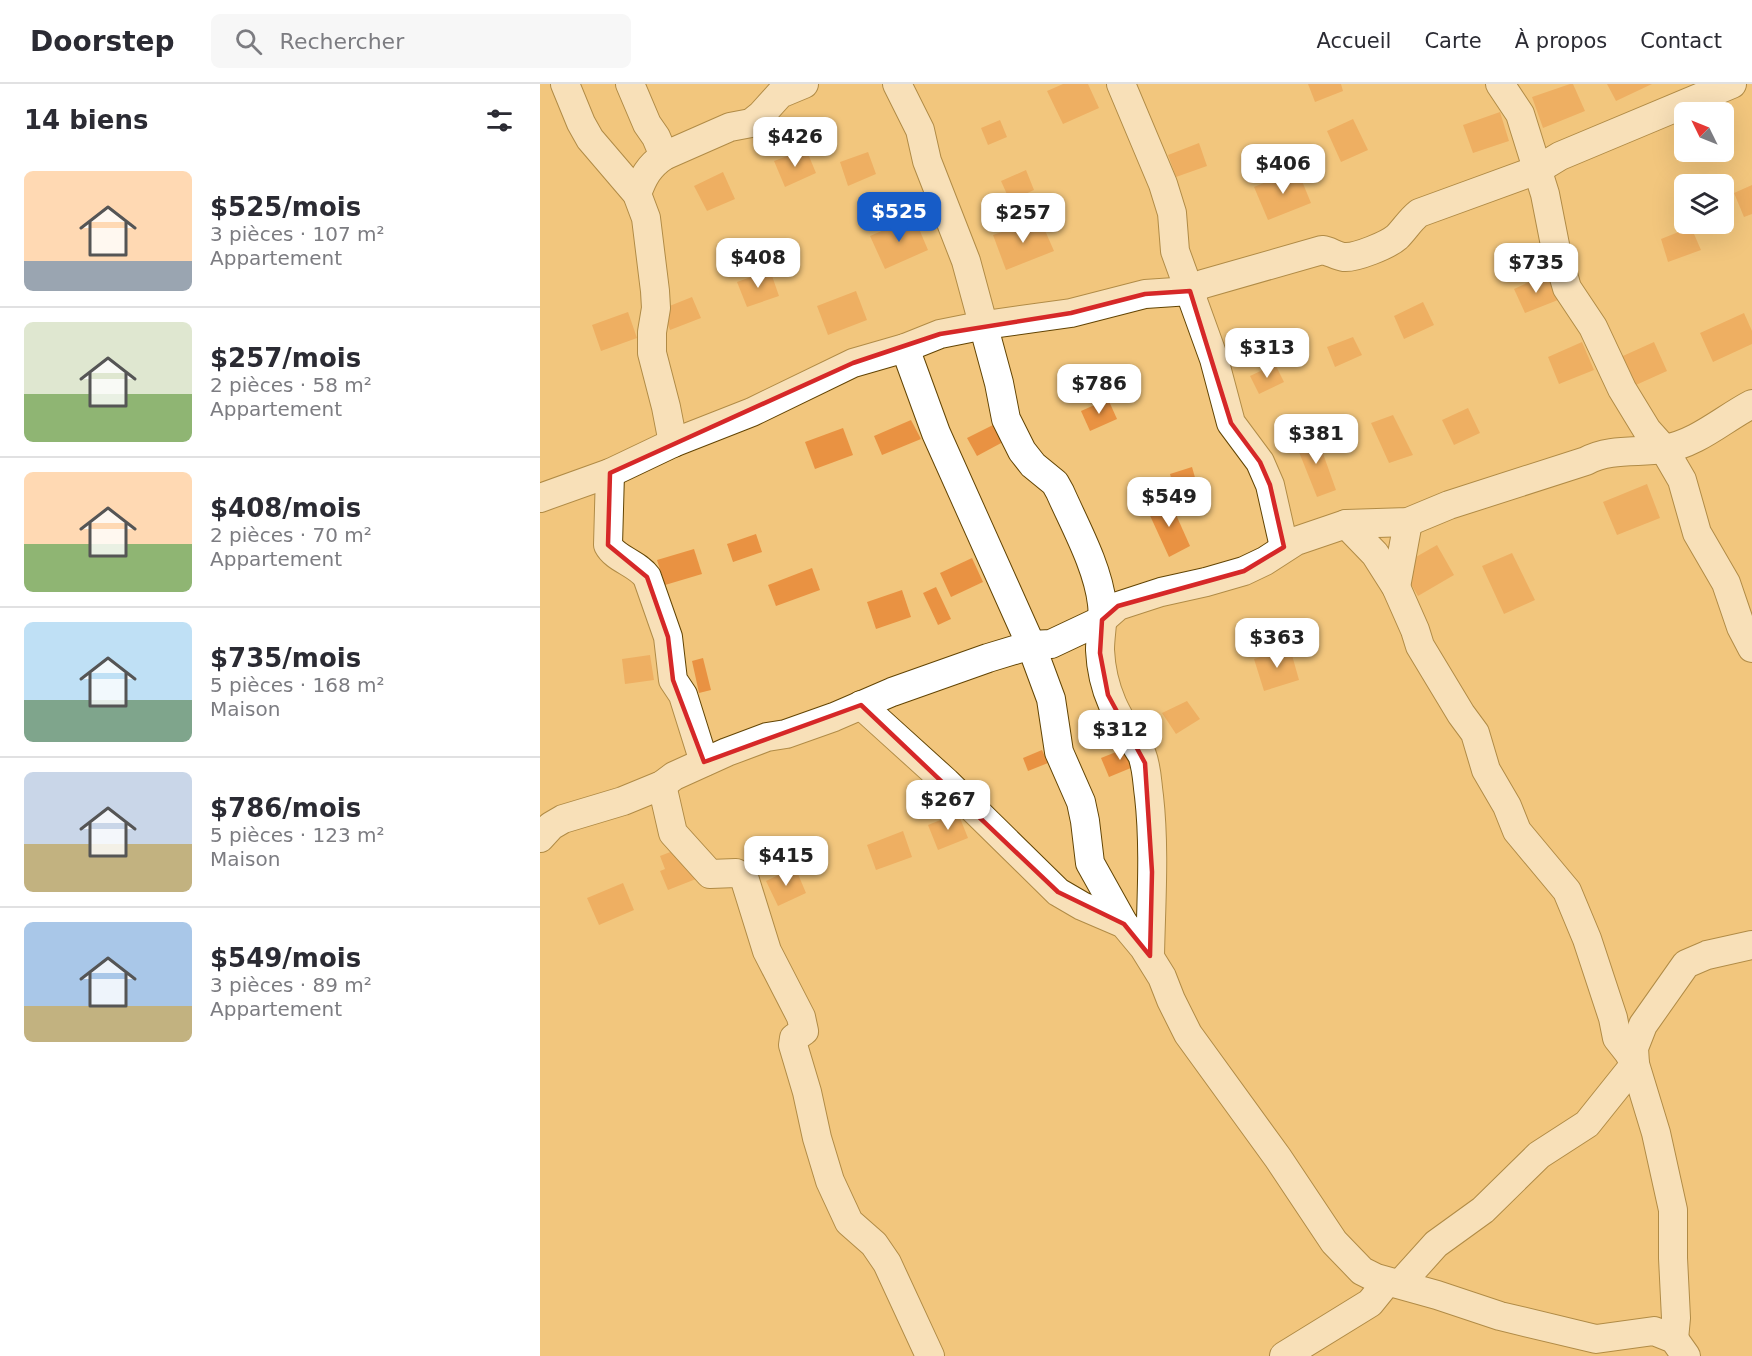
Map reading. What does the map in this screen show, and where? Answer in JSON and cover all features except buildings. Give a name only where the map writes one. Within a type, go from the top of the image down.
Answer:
[{"type":"street","points":[[565,84],[590,139],[637,194],[646,218],[656,308],[652,353],[673,443]]},
{"type":"street","points":[[630,84],[664,156]]},
{"type":"street","points":[[637,194],[643,177],[664,156],[730,128],[751,123],[780,93],[804,84]]},
{"type":"street","points":[[897,84],[920,130],[927,161],[966,261],[985,325],[1006,419],[1033,465],[1055,483],[1060,492],[1100,591],[1103,605],[1100,652],[1108,695],[1113,709],[1145,763],[1150,808],[1152,872],[1149,956]]},
{"type":"street","points":[[1121,84],[1163,184],[1172,213],[1175,251],[1220,379],[1231,423],[1260,462],[1270,485],[1284,547]]},
{"type":"street","points":[[1500,84],[1520,114],[1537,170],[1567,288],[1593,327],[1647,430],[1664,449],[1682,480],[1697,533],[1726,582],[1741,627],[1752,648]]},
{"type":"street","points":[[540,498],[610,473],[673,443],[752,412],[853,363],[905,348],[940,334],[1071,313],[1145,294],[1190,291],[1203,284],[1322,250],[1341,257],[1363,253],[1396,238],[1419,213],[1537,170],[1560,156],[1732,84]]},
{"type":"street","points":[[905,348],[936,433],[1031,645],[1051,699],[1059,752],[1081,802],[1086,821],[1090,863],[1124,924],[1162,977],[1188,1034],[1278,1158],[1334,1242],[1362,1271],[1376,1278],[1500,1316],[1588,1338],[1612,1338],[1654,1331],[1680,1348]]},
{"type":"street","points":[[540,838],[551,826],[562,819],[623,801],[662,785],[674,776],[704,762],[767,737],[786,734],[834,717],[988,658],[1031,645],[1051,644],[1102,620],[1118,606],[1161,592],[1244,571],[1265,561],[1284,547],[1346,524],[1408,522],[1449,505],[1586,461],[1604,453],[1664,449],[1685,443],[1752,404]]},
{"type":"street","points":[[610,473],[608,545],[616,555],[642,571],[647,577],[668,637],[673,680],[682,695],[704,762]]},
{"type":"street","points":[[1396,587],[1408,522]]},
{"type":"street","points":[[1346,524],[1375,554],[1396,587],[1420,646],[1475,733],[1486,770],[1507,806],[1517,831],[1567,891],[1587,939],[1613,1018],[1617,1038],[1635,1064]]},
{"type":"street","points":[[861,705],[946,782],[1058,892],[1082,906],[1124,924]]},
{"type":"street","points":[[662,785],[670,825],[680,843],[710,874],[736,873],[744,877],[772,963],[801,1017],[804,1031],[794,1038],[792,1045],[830,1181],[849,1222],[874,1244],[887,1263],[930,1356]]},
{"type":"street","points":[[1680,1348],[1676,1318],[1673,1210],[1656,1133],[1642,1094],[1634,1048],[1643,1024],[1686,964],[1707,955],[1752,945]]},
{"type":"street","points":[[1284,1356],[1370,1303],[1436,1244],[1483,1210],[1539,1155],[1587,1124],[1635,1064]]},
{"type":"highlighted area","points":[[1190,291],[1231,423],[1260,462],[1270,485],[1284,547],[1244,571],[1118,606],[1102,620],[1100,653],[1108,695],[1145,763],[1152,872],[1150,956],[1124,924],[1058,892],[861,705],[704,762],[673,680],[668,637],[647,577],[608,545],[610,473],[853,363],[940,334],[1071,313],[1145,294]]}]
